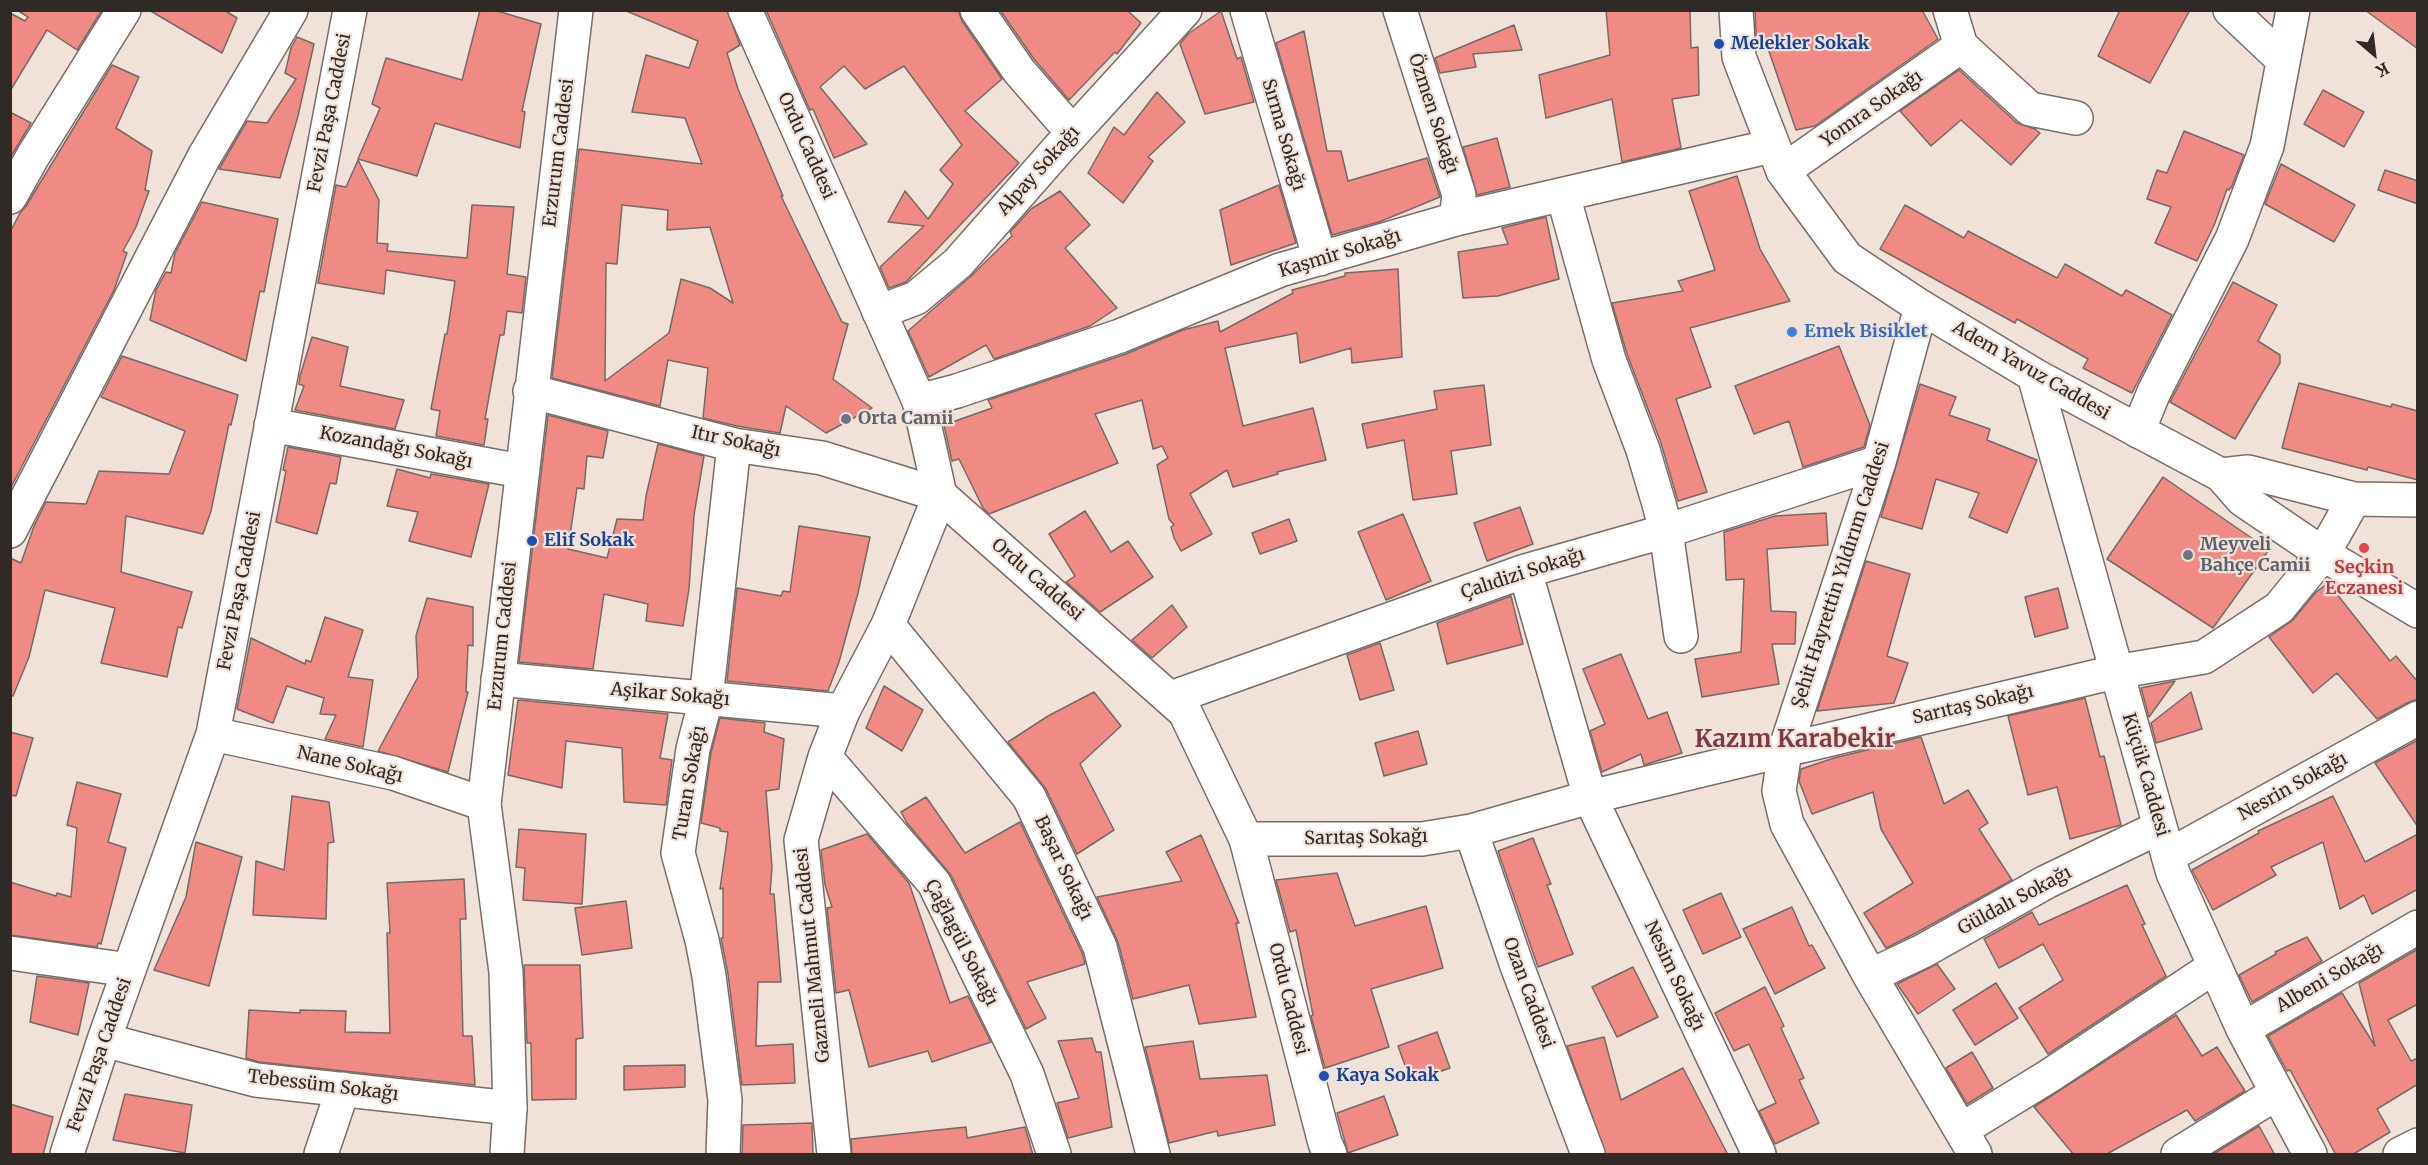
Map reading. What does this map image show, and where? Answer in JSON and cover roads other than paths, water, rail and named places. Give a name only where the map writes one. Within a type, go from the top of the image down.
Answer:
[{"type":"street","points":[[10,197],[124,10]]},
{"type":"street","points":[[10,531],[204,158],[291,10]]},
{"type":"street","name":"Fevzi Paşa Caddesi","points":[[66,1155],[104,1040],[213,734],[350,10]]},
{"type":"street","name":"Erzurum Caddesi","points":[[507,1155],[510,1108],[506,972],[484,804],[530,391],[576,10]]},
{"type":"street","name":"Ordu Caddesi","points":[[745,10],[919,401],[940,495],[1185,712],[1246,839],[1325,1151]]},
{"type":"street","points":[[976,10],[1019,71],[1072,133]]},
{"type":"street","name":"Alpay Sokağı","points":[[879,312],[916,298],[957,263],[1185,10]]},
{"type":"street","name":"Sırma Sokağı","points":[[1247,10],[1320,259]]},
{"type":"street","name":"Özmen Sokağı","points":[[1400,10],[1459,195],[1456,219]]},
{"type":"street","name":"Adem Yavuz Caddesi","points":[[1736,10],[1739,57],[1778,159],[1847,258],[1921,307],[2034,375],[2221,475],[2242,499],[2323,554],[2418,611]]},
{"type":"street","points":[[1950,10],[1961,46],[2030,109],[2076,118]]},
{"type":"street","points":[[2230,10],[2283,60]]},
{"type":"street","points":[[2138,431],[2154,392],[2232,239],[2267,146],[2293,10]]},
{"type":"street","name":"Yomra Sokağı","points":[[1778,159],[1961,46]]},
{"type":"street","name":"Kaşmir Sokağı","points":[[919,401],[957,391],[1120,336],[1280,270],[1456,219],[1563,195],[1778,159]]},
{"type":"street","points":[[1563,195],[1609,360],[1647,463],[1666,531],[1681,636]]},
{"type":"street","name":"Şehit Hayrettin Yıldırım Caddesi","points":[[1921,307],[1879,462],[1785,750],[1779,791],[1787,824],[1870,976],[1968,1142]]},
{"type":"street","name":"Küçük Caddesi","points":[[2034,375],[2115,672],[2173,873],[2243,1029],[2310,1155]]},
{"type":"street","name":"Itır Sokağı","points":[[530,391],[734,445],[822,458],[940,495]]},
{"type":"street","name":"Kozandağı Sokağı","points":[[271,425],[521,471]]},
{"type":"street","name":"Turan Sokağı","points":[[723,1155],[725,1100],[709,976],[678,853],[693,748],[706,699],[734,445]]},
{"type":"street","name":"Çalıdizi Sokağı","points":[[1171,698],[1525,571],[1666,531],[1879,462]]},
{"type":"street","points":[[2221,475],[2248,472],[2354,499],[2418,500]]},
{"type":"street","name":"Gazneli Mahmut Caddesi","points":[[834,1155],[801,840],[825,757],[843,711],[888,625],[940,495]]},
{"type":"street","name":"Sarıtaş Sokağı","points":[[1246,839],[1422,839],[1471,831],[1590,797],[1785,750],[2115,672],[2204,657],[2279,608],[2323,554],[2354,499]]},
{"type":"street","points":[[1525,571],[1590,797]]},
{"type":"street","name":"Başar Sokağı","points":[[888,625],[1029,797],[1100,947],[1154,1155]]},
{"type":"street","name":"Aşikar Sokağı","points":[[498,680],[843,711]]},
{"type":"street","name":"Nesrin Sokağı","points":[[2164,842],[2418,718]]},
{"type":"street","name":"Nane Sokağı","points":[[213,734],[393,773],[484,804]]},
{"type":"street","name":"Çağlagül Sokağı","points":[[825,757],[934,883],[1027,1074],[1054,1155]]},
{"type":"street","name":"Nesim Sokağı","points":[[1590,797],[1759,1155]]},
{"type":"street","name":"Ozan Caddesi","points":[[1471,831],[1517,966],[1588,1155]]},
{"type":"street","name":"Güldalı Sokağı","points":[[1870,976],[1923,951],[2046,882],[2164,842]]},
{"type":"street","name":"Albeni Sokağı","points":[[2243,1029],[2418,927]]},
{"type":"street","points":[[10,952],[129,970]]},
{"type":"street","points":[[1968,1142],[2049,1076],[2214,967]]},
{"type":"street","name":"Tebessüm Sokağı","points":[[104,1040],[256,1080],[510,1108]]},
{"type":"street","points":[[321,1155],[343,1089]]},
{"type":"street","points":[[2178,1155],[2277,1093]]},
{"type":"street","points":[[2400,1155],[2418,1145]]},
{"type":"place","name":"Melekler Sokak","points":[[1719,44]]},
{"type":"place","name":"Emek Bisiklet","points":[[1792,332]]},
{"type":"place","name":"Orta Camii","points":[[846,419]]},
{"type":"place","name":"Elif Sokak","points":[[532,541]]},
{"type":"place","name":"Seçkin Eczanesi","points":[[2364,548]]},
{"type":"place","name":"Meyveli Bahçe Camii","points":[[2188,555]]},
{"type":"place","name":"Kaya Sokak","points":[[1324,1076]]},
{"type":"district","name":"Kazım Karabekir","points":[[1795,740]]}]
